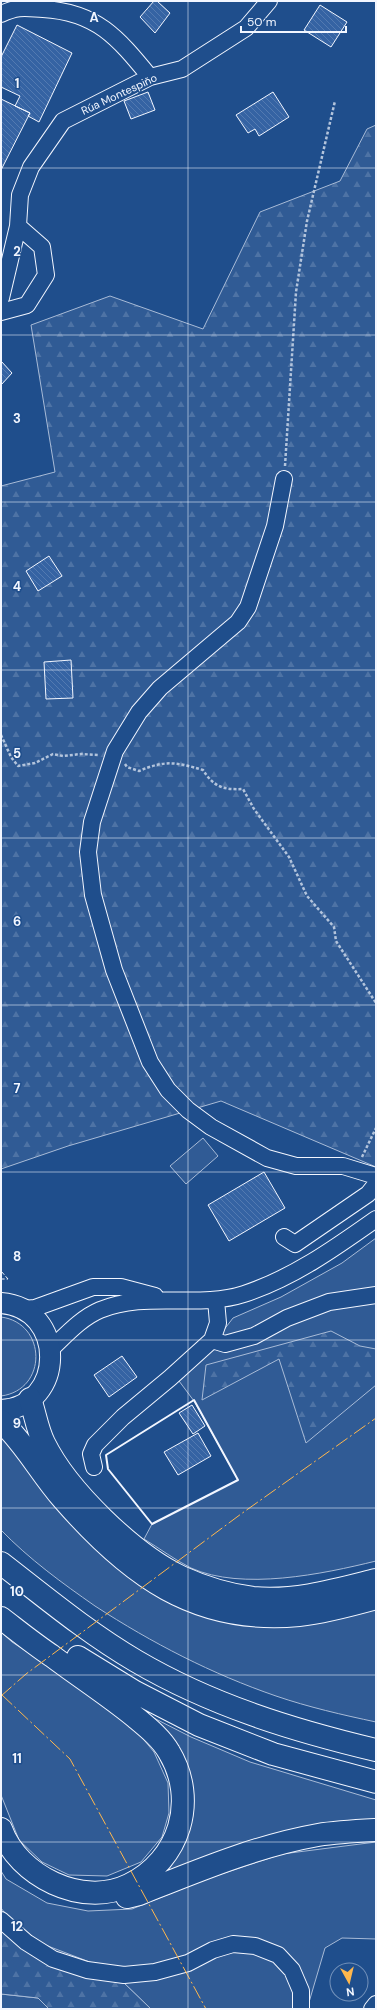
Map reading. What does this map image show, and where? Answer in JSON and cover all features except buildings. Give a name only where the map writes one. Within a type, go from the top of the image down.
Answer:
[{"type":"highway","points":[[30,1399],[43,1442],[64,1474],[92,1507],[133,1545],[180,1576],[222,1592],[254,1598],[311,1595],[376,1580]]},
{"type":"highway","points":[[1,1422],[14,1434],[29,1453],[44,1477],[81,1520],[109,1548],[157,1584],[187,1600],[216,1610],[241,1614],[272,1616],[300,1615],[376,1598]]},
{"type":"highway","points":[[1,1563],[79,1624],[136,1661],[199,1693],[256,1717],[315,1735],[376,1750]]},
{"type":"highway","points":[[1,1603],[96,1669],[199,1725],[273,1754],[376,1782]]},
{"type":"highway","points":[[1,1618],[109,1696],[152,1732],[168,1751],[178,1772],[183,1799],[182,1820],[174,1841],[162,1859],[146,1875],[128,1886],[106,1891],[85,1891],[66,1888],[45,1879],[28,1868],[4,1838],[1,1829]]},
{"type":"highway","points":[[1,1852],[8,1863],[22,1878],[40,1888],[64,1898],[87,1902],[109,1902],[138,1894],[216,1864],[262,1849],[318,1836],[376,1830]]},
{"type":"main road","points":[[1,1303],[23,1309],[36,1319],[46,1333],[51,1349],[51,1363],[47,1377],[40,1389],[30,1399],[18,1406],[1,1410]]},
{"type":"street","name":"Rúa Montespiño","points":[[1,298],[18,226],[20,195],[31,167],[63,121],[150,77],[182,69],[246,28],[269,1]]},
{"type":"street","points":[[1,14],[15,8],[60,10],[96,23],[121,42],[150,77]]},
{"type":"street","points":[[1,312],[27,305],[46,275],[42,247],[18,226]]},
{"type":"street","points":[[284,479],[275,526],[248,607],[238,622],[160,688],[139,712],[115,751],[92,822],[88,852],[93,895],[114,970],[150,1062],[168,1090],[188,1110],[211,1127],[267,1158],[296,1166],[343,1166],[376,1176]]},
{"type":"street","points":[[284,1237],[295,1244],[368,1194],[376,1184]]},
{"type":"street","points":[[51,1349],[80,1322],[99,1310],[135,1301],[216,1300],[244,1294],[273,1283],[310,1263],[376,1219]]},
{"type":"street","points":[[23,1309],[35,1308],[94,1287],[121,1287],[170,1301]]},
{"type":"street","points":[[212,1340],[225,1344],[254,1336],[288,1318],[329,1302],[376,1295]]},
{"type":"street","points":[[94,1467],[91,1454],[95,1445],[123,1417],[170,1378],[212,1340],[218,1323],[216,1300]]},
{"type":"street","points":[[1,1920],[26,1942],[53,1959],[87,1970],[124,1975],[155,1972],[188,1963],[213,1950],[234,1944],[255,1946],[278,1955],[292,1970],[301,1991],[301,2009]]},
{"type":"street","points":[[372,2009],[376,2004]]},
{"type":"path","points":[[284,479],[296,292],[308,221],[335,101]]},
{"type":"path","points":[[1,735],[11,757],[18,766],[35,763],[53,754],[63,756],[81,754],[100,755],[115,751],[122,758],[127,767],[139,771],[157,763],[172,762],[203,770],[211,782],[227,790],[243,789],[254,809],[289,857],[307,896],[334,927],[336,941],[376,1003]]},
{"type":"path","points":[[357,1169],[365,1148],[376,1128]]},
{"type":"green space","points":[[376,125],[376,1167],[221,1101],[68,1146],[1,1169],[1,486],[55,472],[31,325],[110,296],[203,329],[260,212],[340,181],[367,129]]},
{"type":"green space","points":[[203,1138],[218,1156],[186,1184],[170,1166]]},
{"type":"green space","points":[[376,1238],[376,1561],[332,1571],[283,1578],[234,1578],[211,1575],[191,1568],[144,1539],[152,1524],[238,1480],[194,1401],[179,1381],[206,1353],[233,1318],[281,1297],[342,1263]]},
{"type":"green space","points":[[1,1317],[16,1322],[27,1331],[34,1343],[36,1356],[34,1370],[27,1382],[16,1391],[1,1396]]},
{"type":"green space","points":[[331,1331],[360,1346],[376,1349],[376,1385],[306,1443],[279,1359],[202,1400],[206,1365]]},
{"type":"green space","points":[[1,1434],[73,1527],[109,1561],[148,1589],[376,1608],[376,1722],[288,1700],[206,1668],[160,1645],[117,1620],[95,1606],[34,1561],[1,1530]]},
{"type":"green space","points":[[1,1632],[12,1642],[124,1716],[154,1752],[168,1783],[169,1813],[162,1837],[141,1862],[107,1876],[69,1875],[42,1862],[19,1840],[1,1795]]},
{"type":"green space","points":[[146,1714],[191,1737],[250,1762],[376,1800],[376,1822],[152,1882],[190,1823]]},
{"type":"green space","points":[[376,1842],[376,1939],[342,1938],[325,1948],[307,2009],[151,2009],[124,1983],[44,1946],[7,1916],[1,1908],[1,1871],[6,1879],[47,1903],[88,1911],[132,1909],[209,1878],[282,1854]]},
{"type":"green space","points":[[1,1928],[100,1966],[124,1983],[151,2009],[49,2009],[38,1998],[1,1994]]},
{"type":"green space","points":[[1,1994],[38,1998],[49,2009],[1,2009]]},
{"type":"fence","points":[[1,1271],[8,1279],[1,1279]]},
{"type":"wall","points":[[194,1400],[238,1480],[152,1524],[108,1469],[106,1455],[194,1400]]},
{"type":"power","points":[[1,1696],[26,1674],[241,1514],[376,1418]]},
{"type":"power","points":[[2,1695],[70,1759],[206,2009]]}]
